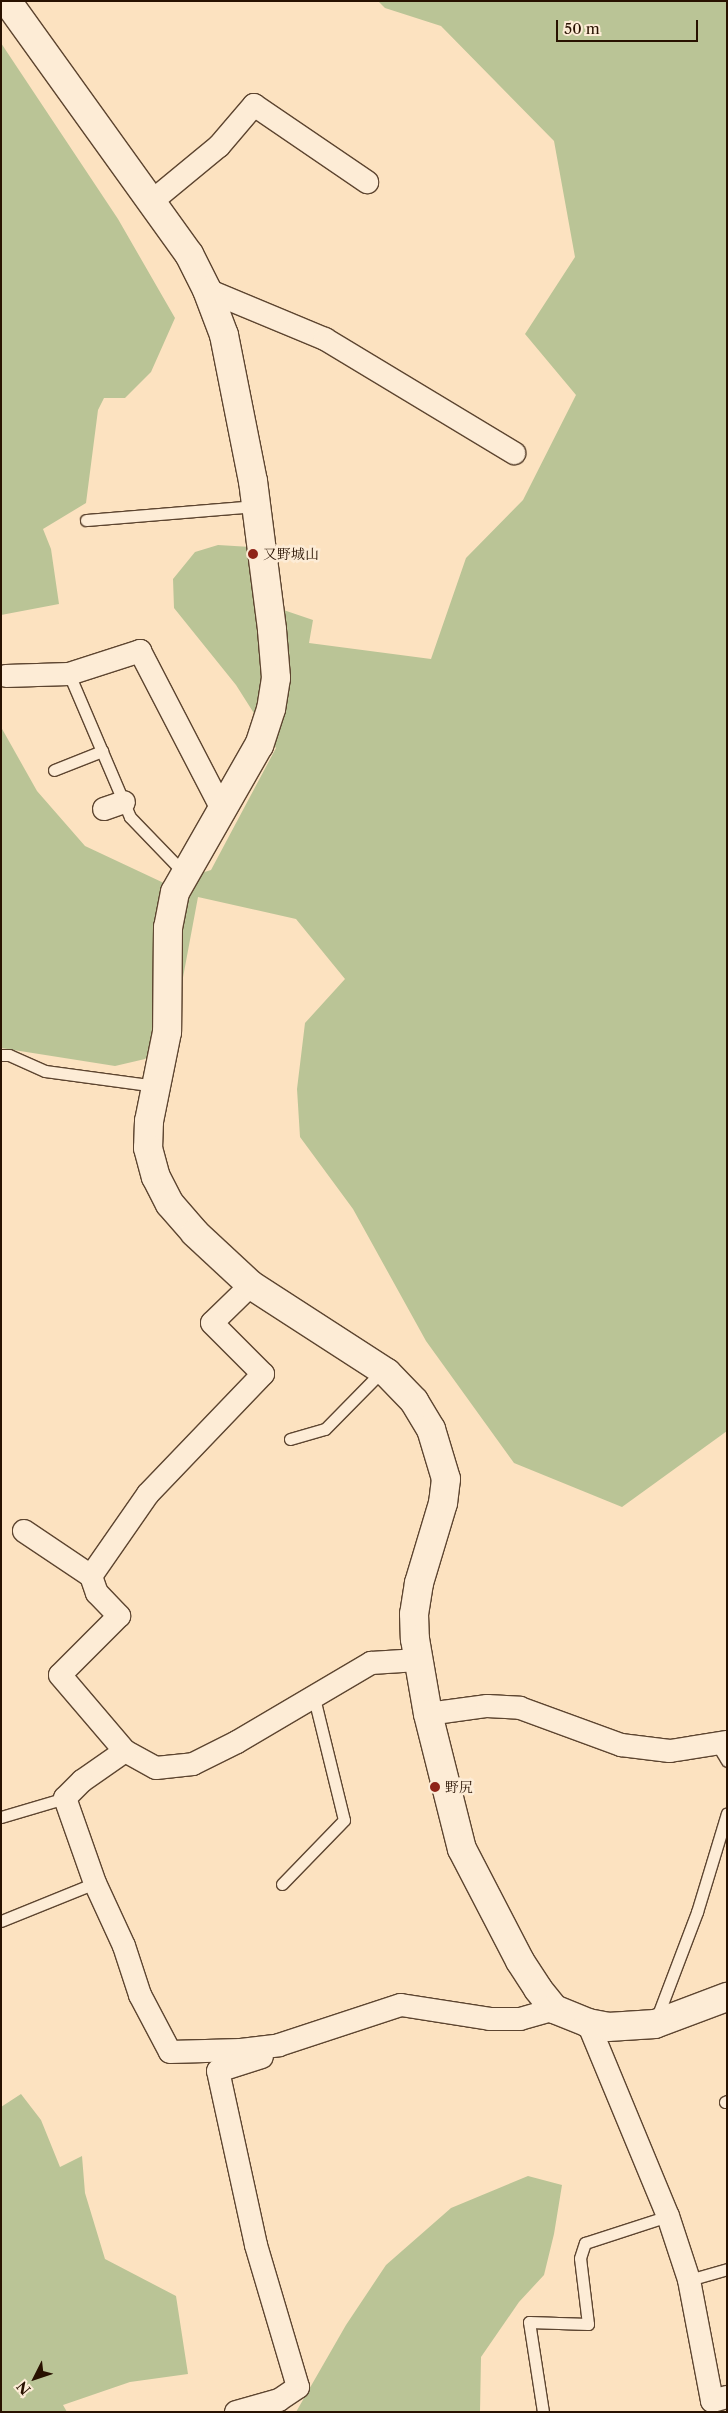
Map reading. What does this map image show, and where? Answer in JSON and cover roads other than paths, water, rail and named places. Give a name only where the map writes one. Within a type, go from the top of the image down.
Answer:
[{"type":"street","points":[[7,1],[189,254],[207,290],[224,335],[256,506],[276,678],[271,710],[259,745],[175,892],[168,927],[167,1032],[149,1121],[148,1148],[156,1177],[170,1204],[195,1233],[251,1285],[383,1370],[414,1401],[431,1429],[446,1480],[443,1503],[418,1583],[414,1614],[418,1660],[428,1714],[462,1849],[520,1961],[554,2009],[588,2023],[608,2027],[655,2024],[727,1997]]},
{"type":"street","points":[[151,202],[219,146],[254,105],[367,182]]},
{"type":"street","points":[[207,290],[325,339],[514,453]]},
{"type":"street","points":[[6,676],[69,674],[140,651],[222,809]]},
{"type":"street","points":[[91,1576],[148,1494],[263,1374],[212,1323],[251,1285]]},
{"type":"street","points":[[24,1531],[91,1576],[97,1593],[119,1616],[60,1675],[125,1750],[156,1768],[193,1764],[314,1698],[371,1663],[418,1660]]},
{"type":"street","points":[[428,1714],[487,1706],[520,1708],[620,1745],[670,1751],[724,1750]]},
{"type":"street","points":[[125,1750],[82,1781],[65,1798],[94,1883],[124,1946],[140,1995],[170,2052],[241,2050],[279,2045],[401,2005],[490,2019],[520,2018],[554,2009]]},
{"type":"street","points":[[588,2023],[668,2216],[689,2280],[712,2401],[727,2397]]},
{"type":"street","points":[[236,2412],[279,2400],[298,2387],[256,2245],[218,2071],[260,2059],[279,2045]]},
{"type":"lane","points":[[86,520],[256,506]]},
{"type":"lane","points":[[69,674],[102,751],[114,806],[130,817],[185,874]]},
{"type":"lane","points":[[54,770],[102,751]]},
{"type":"lane","points":[[1,1055],[9,1055],[45,1071],[156,1086]]},
{"type":"lane","points":[[290,1438],[325,1429],[383,1370]]},
{"type":"lane","points":[[282,1884],[344,1820],[314,1698]]},
{"type":"lane","points":[[1,1817],[65,1798]]},
{"type":"lane","points":[[655,2024],[697,1912],[727,1813]]},
{"type":"lane","points":[[1,1921],[94,1883]]},
{"type":"lane","points":[[543,2412],[529,2322],[588,2324],[580,2258],[585,2243],[668,2216]]},
{"type":"lane","points":[[689,2280],[727,2269]]},
{"type":"place","name":"又野城山","points":[[253,554]]},
{"type":"place","name":"野尻","points":[[435,1787]]}]
